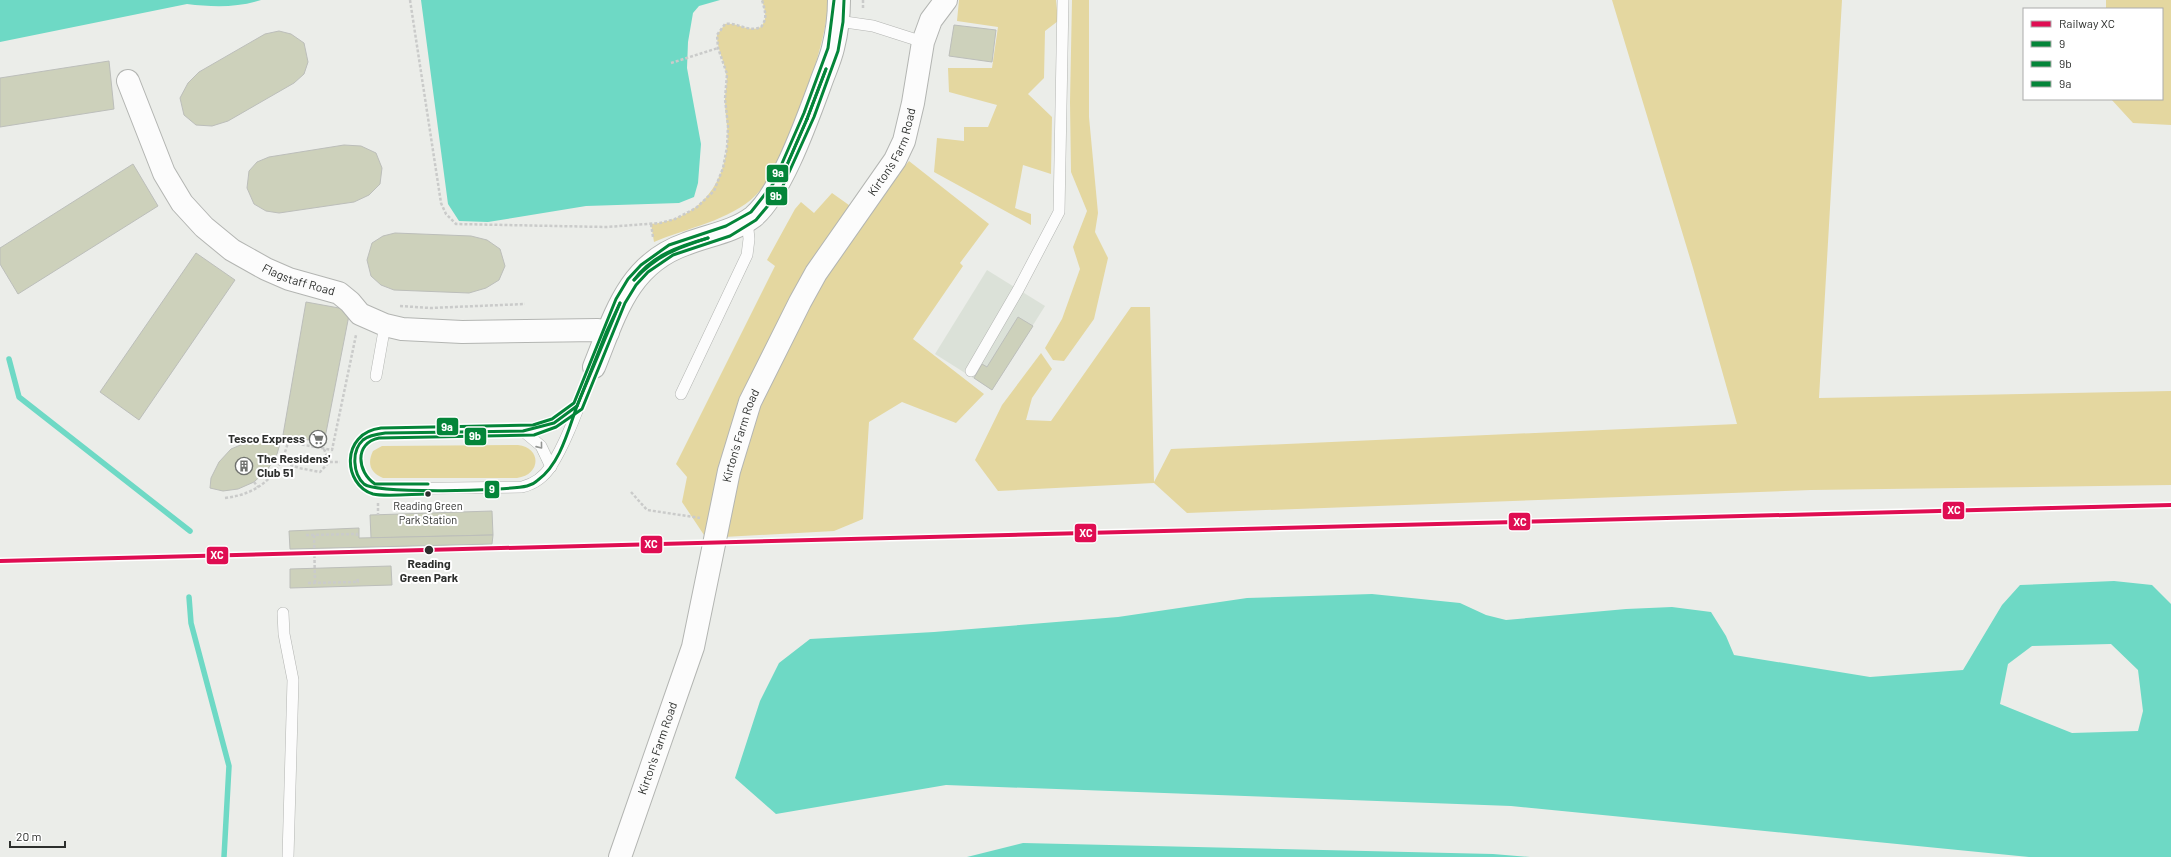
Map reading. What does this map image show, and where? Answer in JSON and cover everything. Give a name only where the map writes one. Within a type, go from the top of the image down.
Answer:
[{"type":"street","name":"Kirton's Farm Road","points":[[620,857],[692,646],[729,471],[750,402],[813,279],[895,160],[904,141],[913,103],[923,42],[931,20],[946,0]]},
{"type":"street","points":[[594,367],[608,332],[632,282],[656,259],[686,243],[728,231],[754,216],[777,187],[812,107],[833,49],[839,10]]},
{"type":"street","name":"Flagstaff Road","points":[[128,81],[164,173],[182,203],[204,227],[232,250],[266,269],[289,279],[339,293],[350,302],[360,314],[385,325],[402,329],[462,332],[598,330],[608,332]]},
{"type":"lane","points":[[971,371],[1018,290],[1059,212],[1064,0]]},
{"type":"lane","points":[[839,10],[874,26],[923,42]]},
{"type":"lane","points":[[681,394],[747,255],[749,239],[747,220]]},
{"type":"lane","points":[[376,376],[385,325]]},
{"type":"lane","points":[[578,406],[554,423],[523,431],[376,434],[367,437],[360,443],[356,451],[356,464],[363,483],[374,489],[522,487],[539,480],[551,467],[578,406],[594,367]]},
{"type":"lane","points":[[523,431],[541,446],[551,467]]},
{"type":"lane","points":[[283,613],[284,634],[293,680],[288,857]]},
{"type":"path","points":[[410,0],[441,203],[446,214],[456,224],[606,227],[651,224],[675,218],[696,208],[714,191],[723,168],[727,147],[728,126],[725,99],[727,74],[718,48],[716,35],[725,24],[732,23],[748,29],[756,29],[761,27],[765,21],[762,0]]},
{"type":"path","points":[[671,63],[718,48]]},
{"type":"path","points":[[651,224],[654,242]]},
{"type":"path","points":[[397,306],[430,308],[525,304]]},
{"type":"path","points":[[288,442],[332,450],[360,314]]},
{"type":"path","points":[[225,498],[242,496],[258,487],[274,474],[281,461],[290,436]]},
{"type":"path","points":[[324,449],[330,462]]},
{"type":"path","points":[[281,461],[299,468],[320,472],[330,462],[340,462]]},
{"type":"path","points":[[254,482],[258,487]]},
{"type":"path","points":[[631,492],[647,510],[680,515]]},
{"type":"path","points":[[378,498],[378,515]]},
{"type":"path","points":[[306,536],[357,534],[357,538]]},
{"type":"path","points":[[314,535],[315,582]]},
{"type":"path","points":[[308,583],[358,582],[357,577]]},
{"type":"shaded area","points":[[0,0],[261,0],[234,6],[187,4],[0,42]]},
{"type":"shaded area","points":[[421,0],[720,0],[699,6],[693,13],[688,42],[687,68],[701,144],[698,183],[694,197],[679,203],[586,206],[488,222],[459,221],[448,204]]},
{"type":"shaded area","points":[[762,0],[829,0],[821,44],[813,72],[776,167],[756,195],[734,211],[721,218],[654,242],[651,224],[667,221],[681,216],[693,209],[704,200],[713,189],[720,176],[727,146],[725,100],[727,76],[718,45],[717,35],[725,24],[734,24],[752,29],[761,27],[765,21],[765,11]]},
{"type":"shaded area","points":[[959,0],[1056,0],[1058,21],[1045,31],[1044,78],[1028,94],[1052,117],[1051,174],[1023,165],[1015,208],[1031,214],[1031,225],[934,172],[937,138],[964,141],[964,127],[988,127],[997,105],[949,92],[948,68],[992,68],[998,27],[957,21]]},
{"type":"shaded area","points":[[1072,0],[1089,0],[1089,117],[1098,213],[1095,232],[1108,258],[1094,319],[1064,361],[1053,360],[1045,348],[1062,319],[1080,269],[1073,247],[1087,211],[1071,172],[1070,102]]},
{"type":"shaded area","points":[[1612,0],[1842,0],[1819,398],[2171,391],[2171,485],[1811,490],[1187,513],[1154,483],[998,491],[975,460],[1002,405],[1041,353],[1052,369],[1032,398],[1026,420],[1051,421],[1131,307],[1150,307],[1154,482],[1171,449],[1737,424],[1693,268]]},
{"type":"shaded area","points":[[2106,0],[2171,0],[2171,125],[2133,123],[2112,100],[2163,100],[2163,8],[2106,8]]},
{"type":"shaded area","points":[[909,161],[989,224],[960,263],[963,266],[913,339],[984,394],[956,423],[902,402],[869,422],[863,519],[834,531],[706,538],[682,502],[687,477],[676,464],[775,266],[767,260],[795,209],[801,202],[814,213],[832,193],[863,215]]},
{"type":"shaded area","points":[[987,270],[1045,306],[992,390],[935,354]]},
{"type":"shaded area","points":[[518,445],[526,447],[531,451],[535,456],[536,462],[531,472],[525,476],[517,478],[383,478],[375,473],[370,463],[373,451],[382,446]]},
{"type":"shaded area","points":[[2114,581],[2152,585],[2171,604],[2171,857],[2029,857],[1511,806],[946,785],[776,814],[735,778],[760,701],[779,663],[810,639],[934,632],[1118,617],[1247,598],[1372,594],[1460,603],[1486,615],[1506,620],[1626,609],[1672,607],[1711,612],[1726,636],[1734,655],[1870,677],[1963,670],[2002,605],[2020,585]],"holes":[[[2111,644],[2138,670],[2143,711],[2138,731],[2072,733],[2000,704],[2008,664],[2032,646]]]},
{"type":"shaded area","points":[[1023,843],[1493,854],[1530,857],[967,857]]},
{"type":"building","points":[[954,25],[996,30],[992,62],[949,56]]},
{"type":"building","points":[[279,31],[291,34],[304,43],[308,62],[304,74],[294,83],[228,121],[212,126],[196,125],[184,115],[180,98],[188,83],[199,72],[265,34]]},
{"type":"building","points":[[109,61],[114,109],[0,127],[0,78]]},
{"type":"building","points":[[344,145],[361,146],[376,153],[382,168],[380,184],[369,195],[354,202],[279,213],[266,211],[254,204],[247,188],[249,171],[257,162],[269,157]]},
{"type":"building","points":[[133,164],[158,206],[18,294],[0,264],[0,248]]},
{"type":"building","points":[[395,233],[471,236],[487,240],[500,249],[505,266],[499,280],[486,288],[469,293],[394,290],[381,285],[371,276],[367,260],[372,243],[383,236]]},
{"type":"building","points":[[196,253],[235,280],[139,420],[100,392]]},
{"type":"building","points":[[306,302],[350,310],[324,443],[283,435]]},
{"type":"building","points":[[1018,317],[1033,326],[992,390],[974,378],[982,364],[987,367]]},
{"type":"building","name":"The Residens' Club 51","points":[[267,438],[281,440],[277,454],[268,469],[254,482],[238,489],[223,491],[210,488],[211,478],[219,462],[231,449],[250,441]]},
{"type":"building","points":[[492,511],[493,535],[371,538],[370,515]]},
{"type":"building","points":[[359,528],[359,538],[493,535],[492,544],[290,549],[289,531]]},
{"type":"building","points":[[391,566],[392,585],[290,588],[290,569]]},
{"type":"waterway","points":[[9,359],[19,397],[190,531]]},
{"type":"waterway","points":[[189,597],[191,623],[229,766],[224,857]]},
{"type":"rail line","name":"XC","points":[[0,561],[2171,505]]},
{"type":"transit line","name":"9a","points":[[428,494],[378,495],[363,489],[356,481],[350,460],[358,439],[368,432],[381,428],[533,425],[552,419],[574,403],[616,299],[628,279],[641,265],[669,245],[726,226],[751,212],[773,184],[804,113],[828,48],[834,0]]},
{"type":"transit line","name":"9b","points":[[428,484],[375,484],[369,479],[362,465],[361,458],[365,446],[371,441],[379,438],[534,435],[556,427],[582,409],[625,303],[636,285],[648,272],[673,255],[730,236],[756,220],[781,190],[814,117],[838,51],[843,22],[844,0]]},
{"type":"transit line","name":"9","points":[[807,119],[826,69]]},
{"type":"transit line","name":"9","points":[[807,119],[826,69]]},
{"type":"transit line","name":"9","points":[[780,181],[807,119]]},
{"type":"transit line","name":"9","points":[[780,181],[807,119]]},
{"type":"transit line","name":"9","points":[[634,280],[641,271],[658,258],[677,248],[708,238]]},
{"type":"transit line","name":"9","points":[[634,280],[659,258],[677,249],[708,238]]},
{"type":"transit line","name":"9","points":[[577,406],[606,333],[620,303]]},
{"type":"transit line","name":"9","points":[[577,406],[620,303]]},
{"type":"transit line","name":"9","points":[[577,406],[567,436],[558,456],[546,473],[536,482],[528,486],[515,488],[442,491],[392,489],[364,484],[360,480],[356,469],[355,456],[359,445],[365,438],[374,435],[386,433],[523,431],[554,423],[577,406]]},
{"type":"place","name":"Tesco Express","points":[[318,439]]},
{"type":"place","name":"The Residens' Club 51","points":[[244,466]]},
{"type":"place","name":"Reading Green Park Station","points":[[428,494]]},
{"type":"place","name":"Reading Green Park","points":[[429,550]]}]
